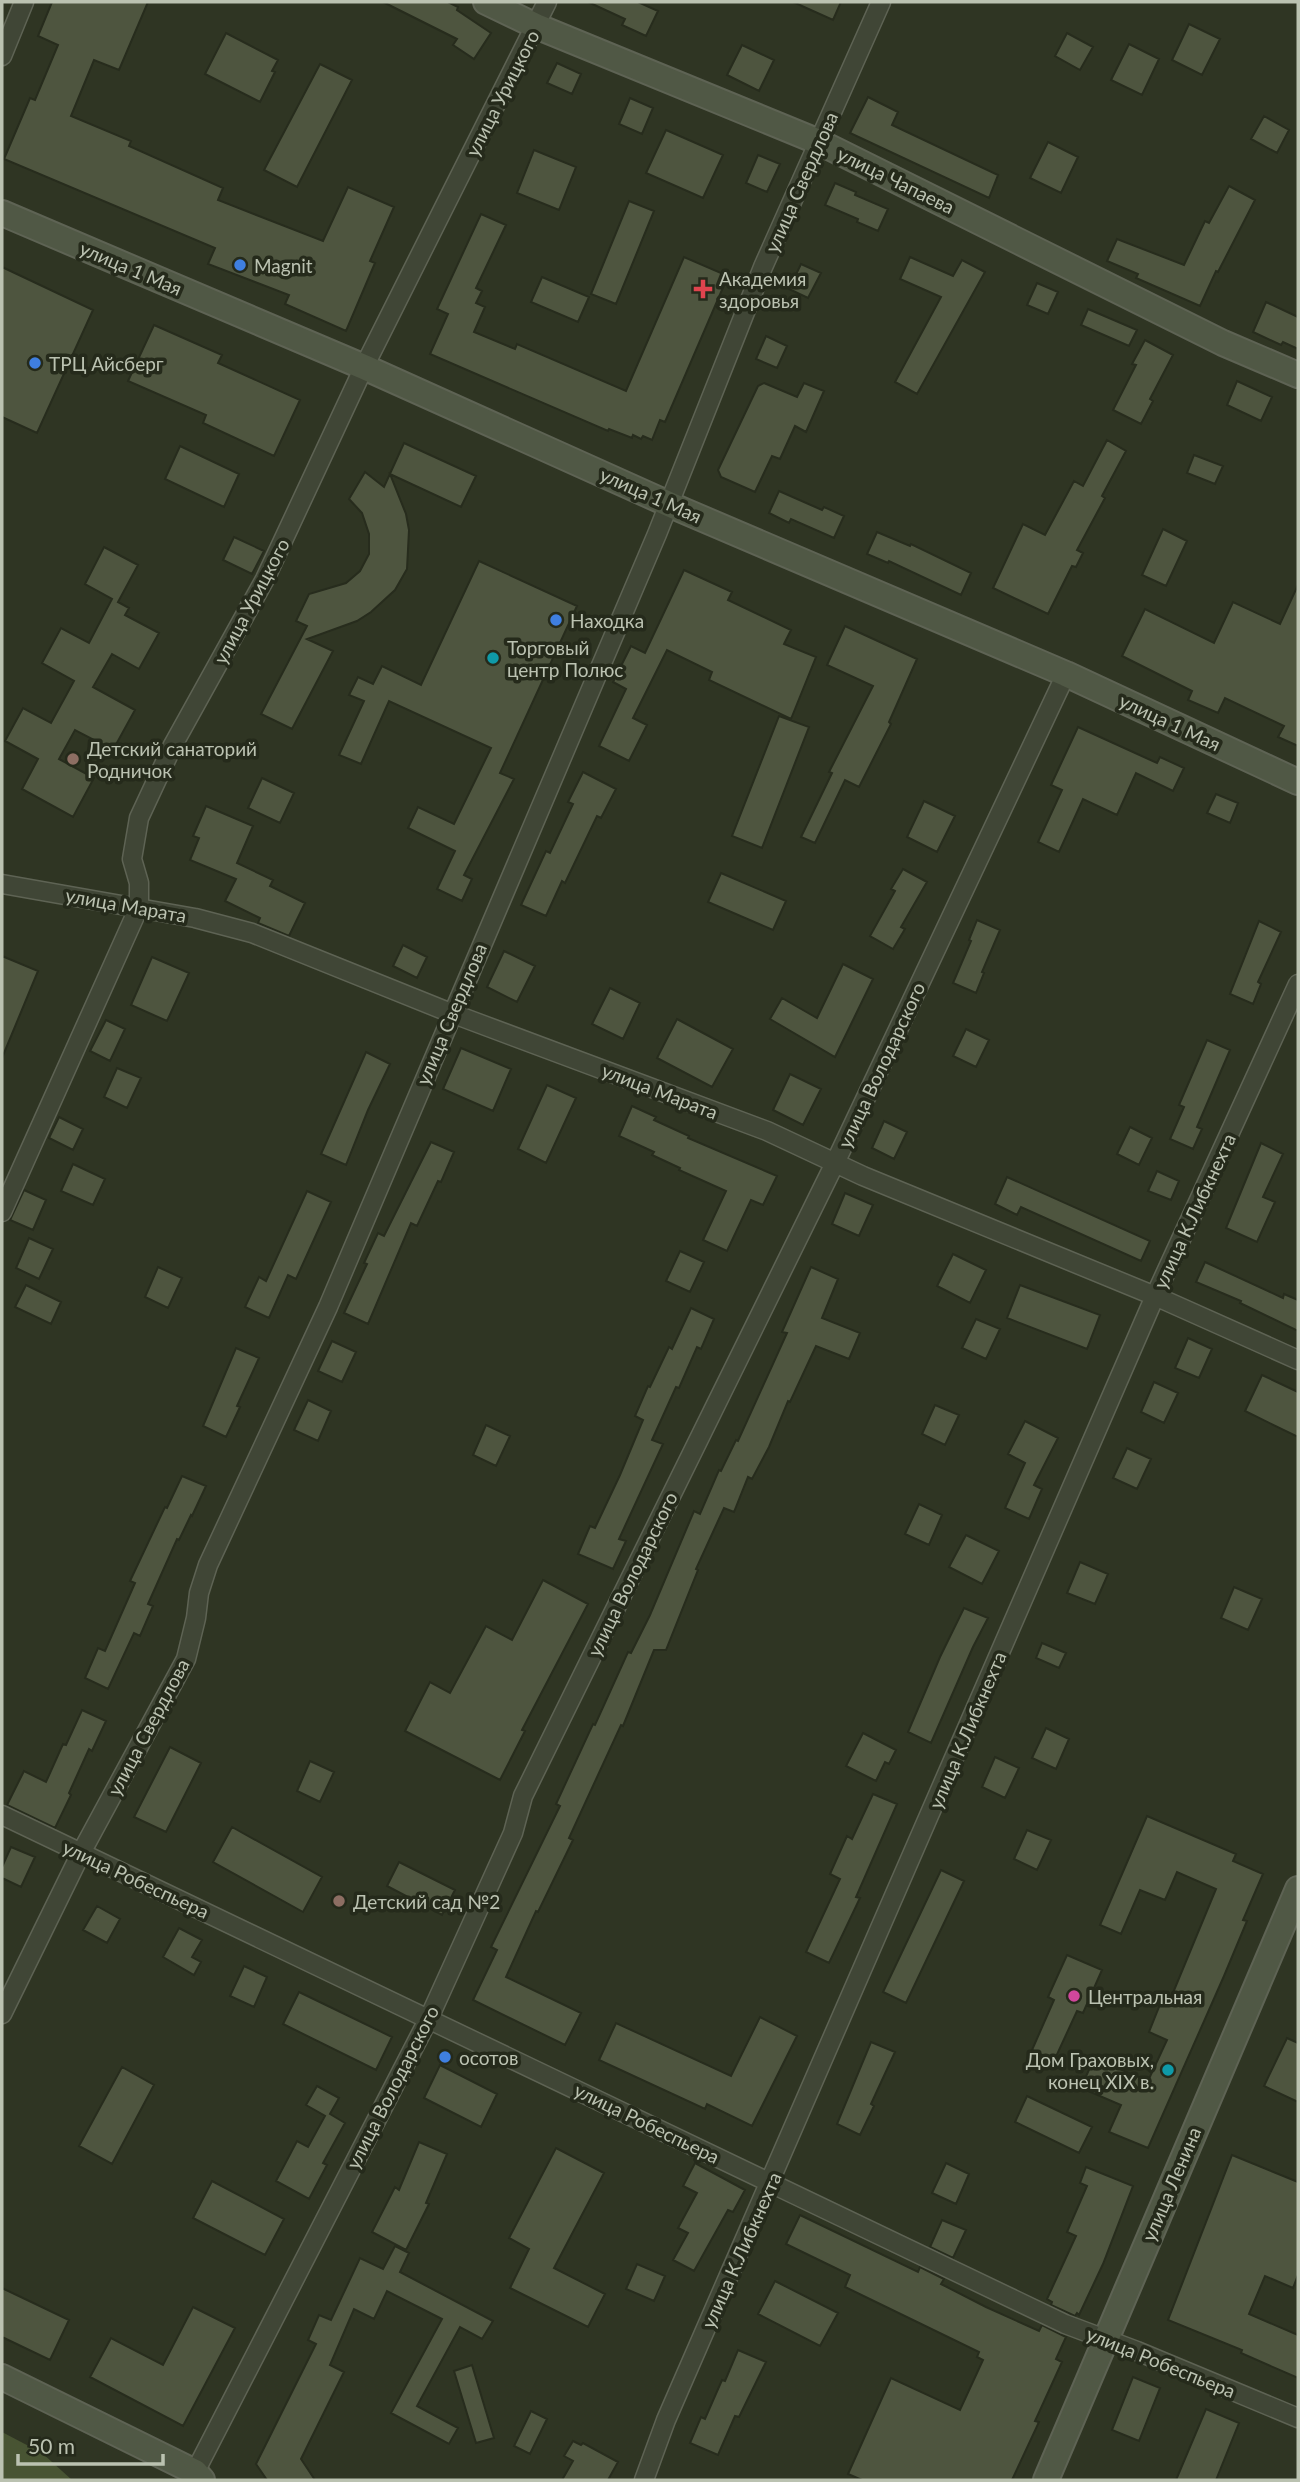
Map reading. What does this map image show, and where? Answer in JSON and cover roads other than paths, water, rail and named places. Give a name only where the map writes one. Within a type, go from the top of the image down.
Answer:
[{"type":"main road","name":"улица Чапаева","points":[[486,2],[536,26],[819,142],[1223,343],[1298,375]]},
{"type":"main road","name":"улица 1 Мая","points":[[2,213],[364,367],[669,504],[1066,674],[1298,782]]},
{"type":"main road","name":"улица Ленина","points":[[1046,2480],[1298,1889]]},
{"type":"main road","points":[[2,2377],[198,2476]]},
{"type":"street","points":[[2,55],[24,2]]},
{"type":"street","name":"улица Урицкого","points":[[2,1212],[139,907],[139,883],[132,859],[139,818],[173,745],[265,579],[364,367],[547,2]]},
{"type":"street","name":"улица Свердлова","points":[[2,2014],[81,1853],[186,1659],[199,1593],[208,1565],[328,1307],[669,504],[763,267],[881,2]]},
{"type":"street","name":"улица Володарского","points":[[198,2476],[429,2018],[513,1833],[523,1796],[835,1163],[1066,674]]},
{"type":"street","name":"улица Марата","points":[[2,884],[139,907],[252,933],[452,1013],[767,1131],[835,1163],[1155,1296],[1298,1360]]},
{"type":"street","name":"улица К.Либкнехта","points":[[645,2480],[666,2420],[1155,1296],[1298,984]]},
{"type":"street","name":"улица Робеспьера","points":[[2,1815],[1065,2324],[1298,2417]]},
{"type":"place","name":"Magnit","points":[[240,265]]},
{"type":"place","name":"Академия здоровья","points":[[703,289]]},
{"type":"place","name":"ТРЦ Айсберг","points":[[35,363]]},
{"type":"place","name":"Находка","points":[[556,620]]},
{"type":"place","name":"Торговый центр Полюс","points":[[493,658]]},
{"type":"place","name":"Детский санаторий Родничок","points":[[73,759]]},
{"type":"place","name":"Детский сад №2","points":[[339,1901]]},
{"type":"place","name":"Центральная","points":[[1074,1996]]},
{"type":"place","name":"осотов","points":[[445,2057]]},
{"type":"place","name":"Дом Граховых, конец XIX в.","points":[[1168,2070]]}]
